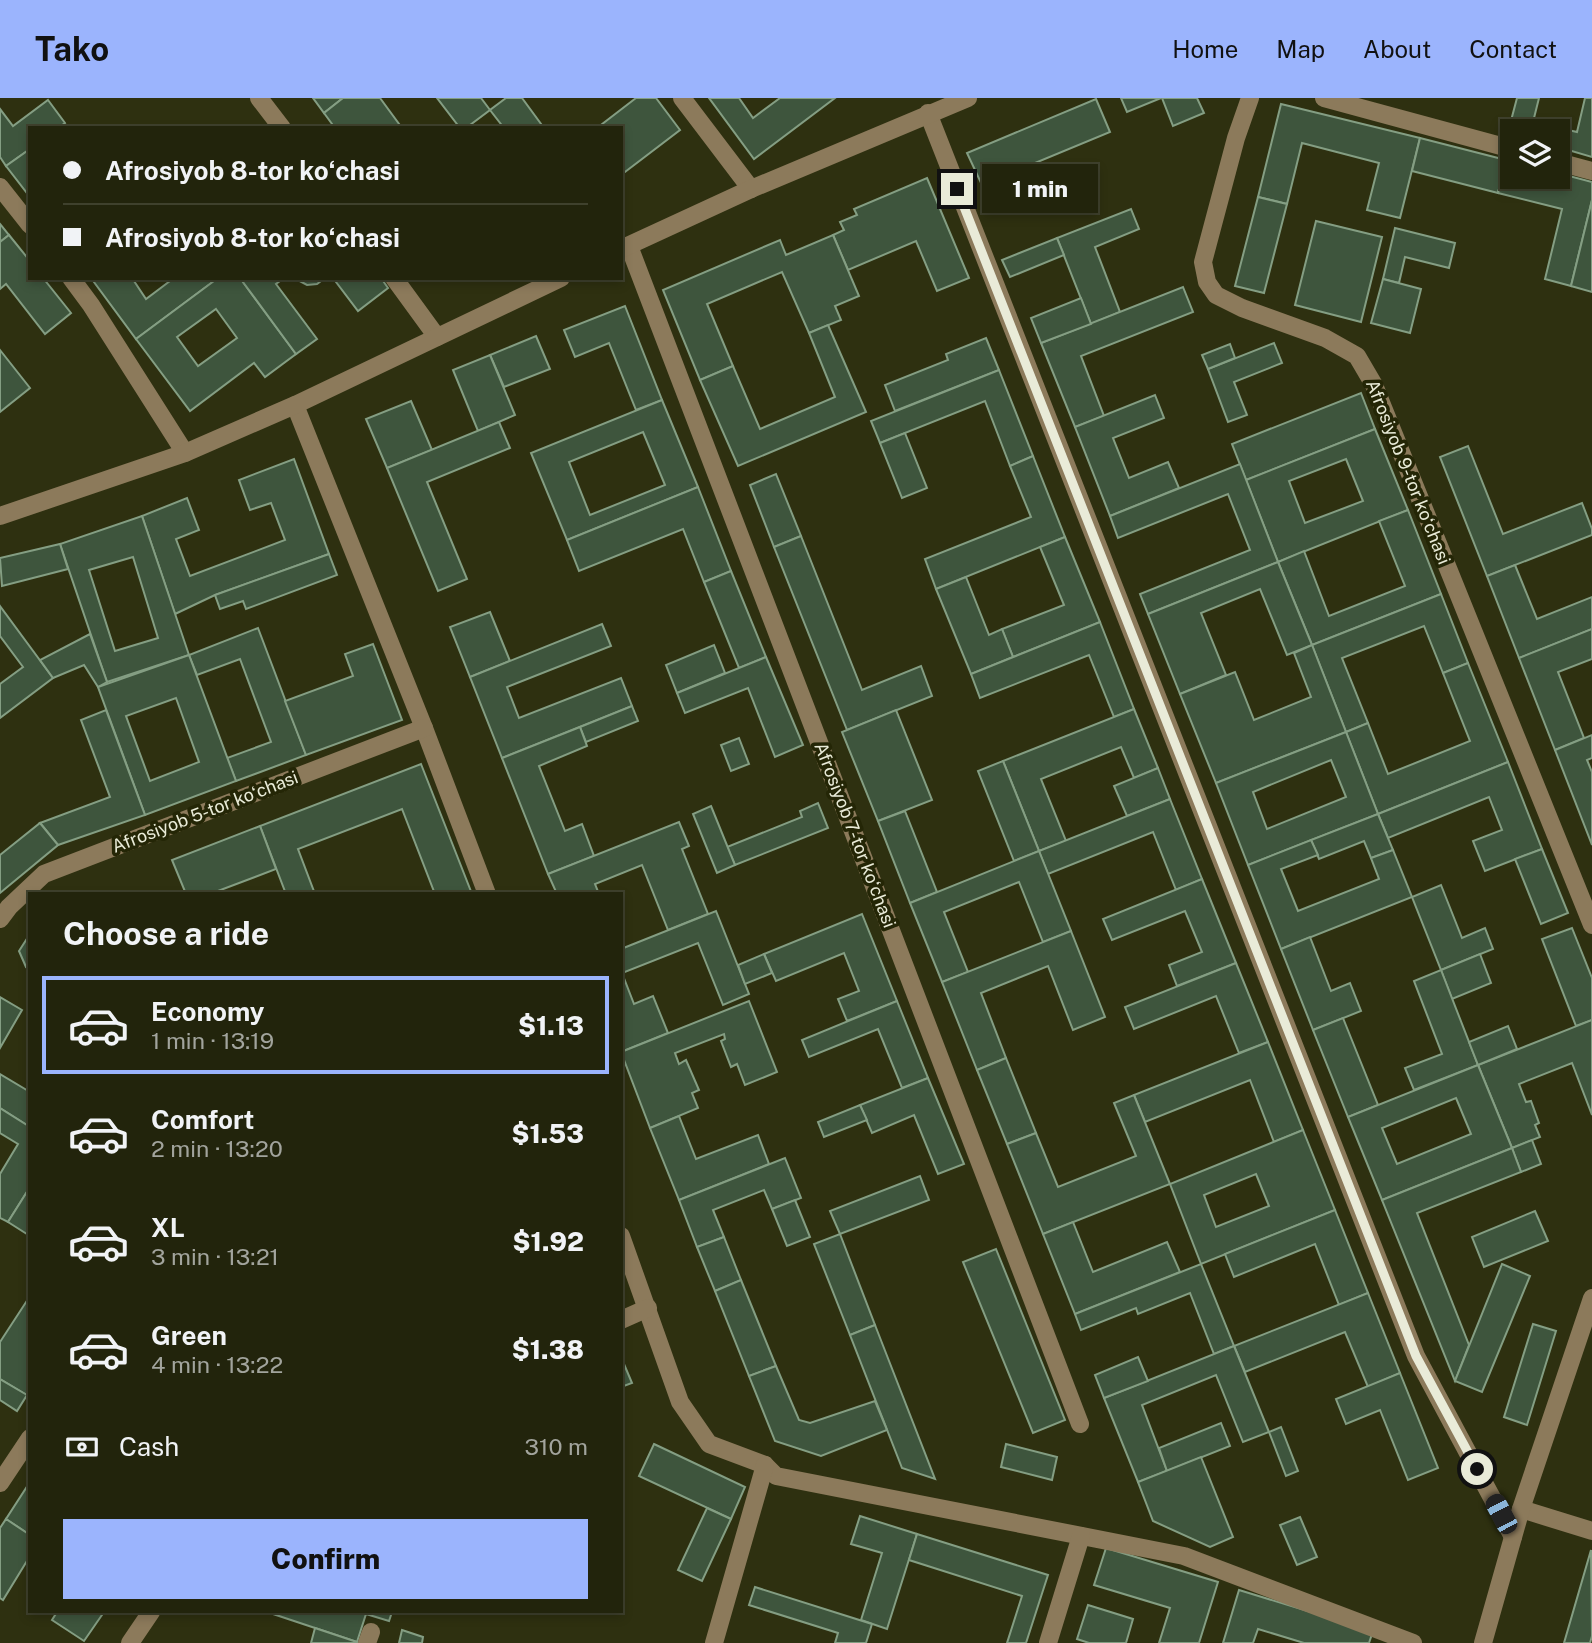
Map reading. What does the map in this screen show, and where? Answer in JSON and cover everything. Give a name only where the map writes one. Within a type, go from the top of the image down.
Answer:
[{"type":"street","points":[[260,98],[281,126]]},
{"type":"street","points":[[682,98],[751,189]]},
{"type":"street","points":[[625,248],[751,189],[968,98]]},
{"type":"street","name":"Afrosiyob 9-tor koʻchasi","points":[[1250,98],[1236,138],[1203,262],[1207,282],[1216,295],[1242,309],[1325,338],[1357,356],[1374,385],[1592,925]]},
{"type":"street","points":[[1324,98],[1500,146]]},
{"type":"street","points":[[928,113],[1416,1356],[1513,1537]]},
{"type":"street","points":[[1570,165],[1592,171]]},
{"type":"street","points":[[0,187],[28,222]]},
{"type":"street","name":"Afrosiyob 7-tor koʻchasi","points":[[625,248],[1080,1424]]},
{"type":"street","points":[[73,280],[92,305],[186,453]]},
{"type":"street","points":[[395,280],[438,337]]},
{"type":"street","points":[[0,516],[186,453],[295,405],[557,280]]},
{"type":"street","points":[[295,405],[486,892]]},
{"type":"street","name":"Afrosiyob 5-tor koʻchasi","points":[[0,919],[44,874],[424,728]]},
{"type":"street","points":[[623,1241],[680,1402],[709,1444],[765,1465],[776,1476],[1184,1556],[1413,1643]]},
{"type":"street","points":[[1483,1643],[1521,1509],[1592,1298]]},
{"type":"street","points":[[623,1319],[648,1308]]},
{"type":"street","points":[[0,1483],[28,1441]]},
{"type":"street","points":[[714,1643],[765,1465]]},
{"type":"street","points":[[1521,1509],[1592,1531]]},
{"type":"street","points":[[1048,1643],[1081,1536]]},
{"type":"street","points":[[130,1643],[149,1613]]},
{"type":"building","points":[[313,98],[343,98],[324,113]]},
{"type":"building","points":[[343,98],[380,98],[401,126],[334,126],[324,113]]},
{"type":"building","points":[[437,98],[481,98],[490,110],[469,126],[458,126]]},
{"type":"building","points":[[506,98],[522,98],[543,126],[502,126],[490,110]]},
{"type":"building","points":[[636,98],[656,98],[680,130],[623,173],[623,126],[600,126]]},
{"type":"building","points":[[709,98],[739,98],[753,118],[780,98],[835,98],[754,159]]},
{"type":"building","points":[[1121,98],[1161,98],[1127,112]]},
{"type":"building","points":[[1162,98],[1197,98],[1204,113],[1173,126]]},
{"type":"building","points":[[1517,98],[1539,98],[1534,119],[1511,119]]},
{"type":"building","points":[[1585,98],[1592,98],[1592,157],[1570,151],[1570,130],[1577,132]]},
{"type":"building","points":[[1096,99],[1110,132],[982,185],[967,153]]},
{"type":"building","points":[[48,100],[65,123],[61,126],[28,126],[28,150],[6,166],[0,157],[0,109],[13,126]]},
{"type":"building","points":[[1281,104],[1420,138],[1400,218],[1367,210],[1379,163],[1302,143],[1287,204],[1258,197]]},
{"type":"building","points":[[1420,138],[1500,158],[1500,185],[1498,193],[1412,171]]},
{"type":"building","points":[[28,150],[28,194],[6,166]]},
{"type":"building","points":[[1570,176],[1592,182],[1592,200],[1571,286],[1545,279],[1562,209],[1498,193],[1500,185],[1500,189],[1570,189]]},
{"type":"building","points":[[927,178],[969,278],[937,291],[916,241],[848,270],[833,235],[844,230],[840,222],[857,215],[854,209]]},
{"type":"building","points":[[1258,197],[1287,204],[1264,293],[1235,286]]},
{"type":"building","points":[[1592,200],[1592,292],[1571,286]]},
{"type":"building","points":[[1131,209],[1139,229],[1095,247],[1120,312],[1091,324],[1057,238]]},
{"type":"building","points":[[1316,221],[1382,237],[1361,322],[1295,305]]},
{"type":"building","points":[[0,224],[9,235],[0,242]]},
{"type":"building","points":[[1395,228],[1455,243],[1449,268],[1405,257],[1399,283],[1383,279]]},
{"type":"building","points":[[9,235],[28,259],[28,280],[45,280],[71,313],[45,334],[6,284],[0,289],[0,242]]},
{"type":"building","points":[[833,235],[859,296],[835,306],[841,320],[809,333],[782,272],[707,304],[733,366],[700,380],[663,290],[780,240],[786,255]]},
{"type":"building","points":[[1057,238],[1064,255],[1010,277],[1002,260]]},
{"type":"building","points":[[1383,279],[1421,289],[1410,333],[1371,323]]},
{"type":"building","points":[[92,280],[133,280],[146,299],[171,280],[215,280],[136,339]]},
{"type":"building","points":[[215,280],[241,280],[296,354],[265,377],[254,363],[190,411],[136,339]],"holes":[[[216,309],[237,338],[198,366],[177,337]]]},
{"type":"building","points":[[241,280],[281,280],[276,284],[317,339],[296,354]]},
{"type":"building","points":[[298,280],[322,280],[317,284],[307,285]]},
{"type":"building","points":[[335,280],[382,280],[388,288],[358,311]]},
{"type":"building","points":[[1183,287],[1193,312],[1081,356],[1104,416],[1075,427],[1041,343]]},
{"type":"building","points":[[1081,298],[1091,324],[1041,343],[1031,318]]},
{"type":"building","points":[[625,306],[662,400],[636,410],[609,343],[575,357],[564,330]]},
{"type":"building","points":[[828,325],[866,412],[738,466],[700,380],[733,366],[760,429],[835,397],[809,333]]},
{"type":"building","points":[[536,336],[550,369],[504,387],[490,355]]},
{"type":"building","points":[[986,338],[999,370],[895,411],[885,385],[948,360],[946,354]]},
{"type":"building","points":[[1274,343],[1282,363],[1234,382],[1247,415],[1228,422],[1208,369]]},
{"type":"building","points":[[1230,344],[1235,358],[1208,369],[1202,355]]},
{"type":"building","points":[[0,350],[30,388],[0,412]]},
{"type":"building","points":[[490,355],[515,415],[478,431],[453,370]]},
{"type":"building","points":[[999,370],[1033,456],[1010,466],[985,401],[880,443],[871,421]]},
{"type":"building","points":[[1361,393],[1375,429],[1246,480],[1232,444]]},
{"type":"building","points":[[1155,395],[1164,418],[1113,438],[1129,478],[1168,462],[1179,488],[1110,516],[1075,427]]},
{"type":"building","points":[[662,400],[698,487],[567,540],[531,453]],"holes":[[[643,432],[665,485],[590,515],[569,462]]]},
{"type":"building","points":[[411,401],[432,450],[387,468],[366,419]]},
{"type":"building","points":[[499,422],[510,448],[427,482],[467,579],[438,591],[387,468]]},
{"type":"building","points":[[1375,429],[1408,510],[1278,562],[1246,480]],"holes":[[[1346,459],[1363,501],[1305,523],[1289,481]]]},
{"type":"building","points":[[905,433],[927,488],[902,498],[880,443]]},
{"type":"building","points":[[1468,446],[1503,534],[1582,503],[1592,535],[1487,576],[1440,457]]},
{"type":"building","points":[[1033,456],[1065,537],[936,589],[925,559],[1031,517],[1010,466]]},
{"type":"building","points":[[294,459],[329,554],[215,595],[175,614],[142,516],[187,498],[199,530],[176,539],[190,576],[285,540],[271,503],[250,510],[239,480]]},
{"type":"building","points":[[1240,464],[1278,562],[1148,614],[1140,594],[1250,550],[1228,494],[1118,538],[1110,516]]},
{"type":"building","points":[[776,474],[801,536],[774,547],[750,485]]},
{"type":"building","points":[[698,487],[731,571],[704,582],[683,529],[579,571],[567,540]]},
{"type":"building","points":[[1408,510],[1441,594],[1312,645],[1278,562],[1304,551],[1329,616],[1405,586],[1379,521]]},
{"type":"building","points":[[142,516],[189,655],[107,682],[60,544]],"holes":[[[133,557],[158,638],[115,651],[89,570]]]},
{"type":"building","points":[[801,536],[862,690],[921,666],[932,696],[847,730],[774,547]]},
{"type":"building","points":[[1065,537],[1100,622],[1013,657],[1002,629],[1064,605],[1040,547]]},
{"type":"building","points":[[60,544],[68,569],[2,586],[0,558]]},
{"type":"building","points":[[329,554],[337,575],[246,609],[243,601],[220,609],[215,595]]},
{"type":"building","points":[[1278,562],[1312,645],[1287,655],[1260,589],[1201,613],[1226,675],[1180,694],[1148,614]]},
{"type":"building","points":[[1515,565],[1537,619],[1592,597],[1592,629],[1519,658],[1487,576]]},
{"type":"building","points":[[731,571],[766,657],[739,668],[704,582]]},
{"type":"building","points":[[966,577],[989,635],[1002,629],[1013,657],[971,674],[936,589]]},
{"type":"building","points":[[1441,594],[1468,663],[1443,673],[1424,626],[1342,658],[1368,723],[1346,732],[1312,645]]},
{"type":"building","points":[[0,606],[53,678],[0,718],[0,684],[23,667],[0,636]]},
{"type":"building","points":[[490,612],[510,661],[470,677],[450,627]]},
{"type":"building","points":[[1100,622],[1134,709],[1114,717],[1089,655],[980,698],[971,674]]},
{"type":"building","points":[[602,624],[611,646],[507,687],[519,718],[621,678],[632,706],[502,758],[470,677]]},
{"type":"building","points":[[258,628],[306,755],[236,781],[227,758],[271,742],[240,659],[197,675],[189,655]]},
{"type":"building","points":[[1592,629],[1592,659],[1558,672],[1584,738],[1555,750],[1519,658]]},
{"type":"building","points":[[90,634],[107,682],[98,687],[84,665],[53,678],[40,660]]},
{"type":"building","points":[[373,644],[402,720],[306,755],[285,701],[353,676],[345,654]]},
{"type":"building","points":[[714,645],[725,673],[677,693],[666,665]]},
{"type":"building","points":[[1312,645],[1346,732],[1216,783],[1180,694],[1235,672],[1254,720],[1311,697],[1294,653]]},
{"type":"building","points":[[189,655],[236,781],[145,815],[98,687]],"holes":[[[176,698],[199,762],[150,781],[126,716]]]},
{"type":"building","points":[[766,657],[803,745],[775,757],[748,688],[685,713],[677,693]]},
{"type":"building","points":[[1468,663],[1508,762],[1378,814],[1346,732],[1368,723],[1388,774],[1470,741],[1443,673]]},
{"type":"building","points":[[632,706],[638,721],[586,742],[580,727]]},
{"type":"building","points":[[1134,709],[1158,768],[1134,778],[1121,747],[1041,779],[1066,841],[1039,851],[1003,761]]},
{"type":"building","points":[[106,710],[145,815],[58,845],[40,823],[110,797],[81,720]]},
{"type":"building","points":[[896,710],[932,800],[878,821],[842,732]]},
{"type":"building","points":[[580,727],[587,746],[539,766],[565,831],[582,824],[594,856],[548,874],[502,758]]},
{"type":"building","points":[[1346,732],[1378,814],[1248,865],[1216,783]],"holes":[[[1331,760],[1346,797],[1267,829],[1253,792]]]},
{"type":"building","points":[[1592,735],[1592,758],[1587,760],[1592,772],[1592,845],[1555,750]]},
{"type":"building","points":[[739,738],[749,764],[731,771],[721,745]]},
{"type":"building","points":[[1003,761],[1039,851],[1014,861],[978,771]]},
{"type":"building","points":[[1508,762],[1542,849],[1485,871],[1473,841],[1502,830],[1489,797],[1388,838],[1378,814]]},
{"type":"building","points":[[421,764],[471,892],[434,892],[402,809],[298,849],[314,892],[285,892],[260,826]]},
{"type":"building","points":[[1158,768],[1170,799],[1127,816],[1114,786]]},
{"type":"building","points":[[1170,799],[1202,879],[1176,890],[1153,832],[1048,874],[1039,851]]},
{"type":"building","points":[[818,803],[828,828],[735,865],[727,847],[802,817],[800,811]]},
{"type":"building","points":[[711,806],[735,865],[717,873],[693,814]]},
{"type":"building","points":[[905,811],[937,892],[910,903],[878,821]]},
{"type":"building","points":[[1378,814],[1393,850],[1371,858],[1364,841],[1319,859],[1311,840]]},
{"type":"building","points":[[679,822],[689,846],[682,849],[708,914],[668,930],[642,865],[595,884],[598,892],[556,892],[548,874]]},
{"type":"building","points":[[40,823],[58,845],[0,893],[0,855]]},
{"type":"building","points":[[260,826],[276,869],[215,892],[185,892],[172,860]]},
{"type":"building","points":[[1311,840],[1318,855],[1281,869],[1298,911],[1379,879],[1371,858],[1393,850],[1412,897],[1281,949],[1248,865]]},
{"type":"building","points":[[1542,849],[1568,913],[1541,924],[1515,859]]},
{"type":"building","points":[[1039,851],[1071,931],[1043,942],[1019,882],[944,912],[968,972],[942,982],[910,903]]},
{"type":"building","points":[[1202,879],[1236,963],[1177,986],[1169,965],[1202,952],[1185,911],[1112,940],[1103,919]]},
{"type":"building","points":[[1441,885],[1462,938],[1485,928],[1493,949],[1441,970],[1412,897]]},
{"type":"building","points":[[716,911],[749,994],[723,1005],[698,943],[623,973],[623,948]]},
{"type":"building","points":[[862,914],[897,1001],[847,1021],[838,999],[859,991],[844,953],[776,981],[764,954]]},
{"type":"building","points":[[1572,928],[1592,978],[1592,1020],[1576,1026],[1542,939]]},
{"type":"building","points":[[1071,931],[1105,1017],[1073,1030],[1048,966],[981,993],[1006,1058],[977,1070],[942,982]]},
{"type":"building","points":[[28,937],[28,966],[26,967],[19,951]]},
{"type":"building","points":[[1310,937],[1331,991],[1350,983],[1361,1011],[1313,1030],[1281,949]]},
{"type":"building","points":[[764,954],[772,973],[745,984],[738,965]]},
{"type":"building","points":[[1480,954],[1491,983],[1452,999],[1441,970]]},
{"type":"building","points":[[1236,963],[1268,1042],[1239,1053],[1216,996],[1134,1029],[1125,1007]]},
{"type":"building","points":[[1441,970],[1478,1065],[1414,1090],[1405,1068],[1442,1054],[1414,981]]},
{"type":"building","points":[[623,976],[634,1004],[653,996],[668,1033],[623,1051]]},
{"type":"building","points":[[0,997],[22,1010],[0,1048]]},
{"type":"building","points":[[749,1001],[777,1072],[745,1085],[737,1064],[731,1067],[721,1041],[725,1039],[724,1034],[675,1053],[679,1064],[686,1060],[699,1090],[692,1093],[698,1108],[650,1128],[623,1051]]},
{"type":"building","points":[[897,1001],[928,1078],[902,1088],[878,1029],[809,1057],[802,1040]]},
{"type":"building","points":[[1343,1018],[1378,1105],[1348,1117],[1313,1030]]},
{"type":"building","points":[[1592,1020],[1592,1115],[1572,1063],[1519,1084],[1526,1102],[1531,1101],[1539,1123],[1535,1125],[1540,1137],[1512,1148],[1478,1065]]},
{"type":"building","points":[[1508,1026],[1517,1049],[1478,1065],[1469,1042]]},
{"type":"building","points":[[1268,1042],[1303,1130],[1274,1142],[1250,1080],[1145,1122],[1134,1095]]},
{"type":"building","points":[[1006,1058],[1036,1133],[1007,1144],[977,1070]]},
{"type":"building","points":[[1478,1065],[1512,1148],[1382,1200],[1348,1117]],"holes":[[[1456,1098],[1471,1134],[1397,1164],[1382,1128]]]},
{"type":"building","points":[[0,1074],[28,1091],[28,1126],[0,1108]]},
{"type":"building","points":[[928,1078],[964,1164],[938,1174],[914,1115],[872,1133],[860,1105]]},
{"type":"building","points":[[1134,1095],[1170,1184],[1043,1234],[1007,1144],[1036,1133],[1058,1187],[1136,1156],[1114,1103]]},
{"type":"building","points":[[860,1105],[867,1120],[824,1137],[818,1122]]},
{"type":"building","points":[[0,1108],[28,1126],[28,1190],[8,1222],[0,1218],[0,1174],[18,1144],[0,1133]]},
{"type":"building","points":[[679,1116],[696,1159],[758,1135],[769,1164],[679,1200],[650,1128]]},
{"type":"building","points":[[1303,1130],[1335,1210],[1201,1264],[1170,1184]],"holes":[[[1256,1174],[1269,1206],[1216,1227],[1204,1195]]]},
{"type":"building","points":[[1532,1140],[1541,1164],[1521,1172],[1512,1148]]},
{"type":"building","points":[[1512,1148],[1521,1172],[1417,1213],[1469,1345],[1455,1381],[1382,1200]]},
{"type":"building","points":[[785,1158],[801,1198],[772,1209],[764,1190],[713,1210],[724,1237],[697,1247],[679,1200]]},
{"type":"building","points":[[920,1176],[929,1200],[840,1234],[830,1211]]},
{"type":"building","points":[[28,1190],[28,1235],[8,1222]]},
{"type":"building","points":[[795,1200],[810,1237],[787,1246],[772,1209]]},
{"type":"building","points":[[1335,1210],[1368,1293],[1339,1305],[1315,1244],[1234,1277],[1225,1254]]},
{"type":"building","points":[[1535,1211],[1548,1241],[1484,1267],[1472,1237]]},
{"type":"building","points":[[1073,1222],[1093,1272],[1167,1242],[1180,1272],[1075,1314],[1043,1234]]},
{"type":"building","points":[[840,1234],[875,1325],[850,1335],[814,1244]]},
{"type":"building","points":[[724,1237],[741,1280],[715,1291],[697,1247]]},
{"type":"building","points":[[996,1249],[1065,1420],[1033,1433],[963,1262]]},
{"type":"building","points":[[1201,1264],[1234,1346],[1214,1354],[1190,1293],[1138,1314],[1136,1308],[1081,1330],[1075,1314]]},
{"type":"building","points":[[1502,1264],[1530,1276],[1482,1392],[1455,1381]]},
{"type":"building","points":[[741,1280],[776,1366],[749,1376],[715,1291]]},
{"type":"building","points":[[1368,1293],[1400,1373],[1368,1387],[1345,1332],[1245,1372],[1234,1346]]},
{"type":"building","points":[[28,1299],[28,1396],[0,1379],[0,1342]]},
{"type":"building","points":[[1533,1324],[1556,1331],[1527,1425],[1504,1417]]},
{"type":"building","points":[[875,1325],[935,1479],[902,1468],[850,1335]]},
{"type":"building","points":[[1234,1346],[1269,1432],[1243,1442],[1216,1375],[1142,1405],[1167,1471],[1138,1482],[1104,1398]]},
{"type":"building","points":[[1138,1357],[1148,1381],[1104,1398],[1095,1375]]},
{"type":"building","points":[[623,1362],[632,1383],[623,1386]]},
{"type":"building","points":[[776,1366],[799,1420],[810,1423],[875,1401],[887,1430],[821,1456],[775,1441],[749,1376]]},
{"type":"building","points":[[1400,1373],[1438,1468],[1408,1480],[1380,1410],[1346,1424],[1336,1399]]},
{"type":"building","points":[[0,1379],[27,1395],[17,1411],[0,1400]]},
{"type":"building","points":[[1221,1423],[1230,1446],[1167,1471],[1159,1448]]},
{"type":"building","points":[[1281,1427],[1298,1471],[1286,1476],[1269,1432]]},
{"type":"building","points":[[654,1444],[745,1487],[731,1519],[639,1476]]},
{"type":"building","points":[[1006,1444],[1057,1457],[1052,1480],[1001,1467]]},
{"type":"building","points":[[1201,1457],[1233,1537],[1210,1547],[1153,1521],[1138,1482]]},
{"type":"building","points":[[28,1485],[28,1534],[6,1519]]},
{"type":"building","points":[[707,1508],[731,1519],[702,1581],[678,1570]]},
{"type":"building","points":[[860,1516],[917,1534],[887,1629],[861,1620],[882,1553],[851,1544]]},
{"type":"building","points":[[1300,1517],[1317,1557],[1297,1565],[1280,1525]]},
{"type":"building","points":[[6,1519],[28,1534],[28,1559],[3,1600],[0,1598],[0,1528]]},
{"type":"building","points":[[917,1534],[1048,1575],[1026,1643],[1007,1643],[1022,1596],[909,1560]]},
{"type":"building","points":[[1106,1548],[1218,1582],[1199,1643],[1159,1643],[1170,1608],[1094,1585]]},
{"type":"building","points":[[1591,1550],[1590,1643],[1564,1643]]},
{"type":"building","points":[[755,1587],[872,1624],[866,1643],[835,1643],[838,1633],[749,1605]]},
{"type":"building","points":[[1239,1590],[1373,1631],[1369,1643],[1304,1643],[1258,1629],[1253,1643],[1223,1643]]},
{"type":"building","points":[[1088,1605],[1133,1619],[1126,1643],[1089,1643],[1077,1639]]},
{"type":"building","points":[[56,1613],[103,1613],[84,1641],[52,1620]]},
{"type":"building","points":[[270,1613],[392,1613],[389,1621],[366,1614],[357,1642]]},
{"type":"building","points":[[315,1628],[357,1642],[357,1643],[311,1643]]},
{"type":"building","points":[[402,1630],[423,1637],[422,1643],[399,1643]]},
{"type":"route","points":[[957,189],[1416,1356],[1477,1469]]}]
